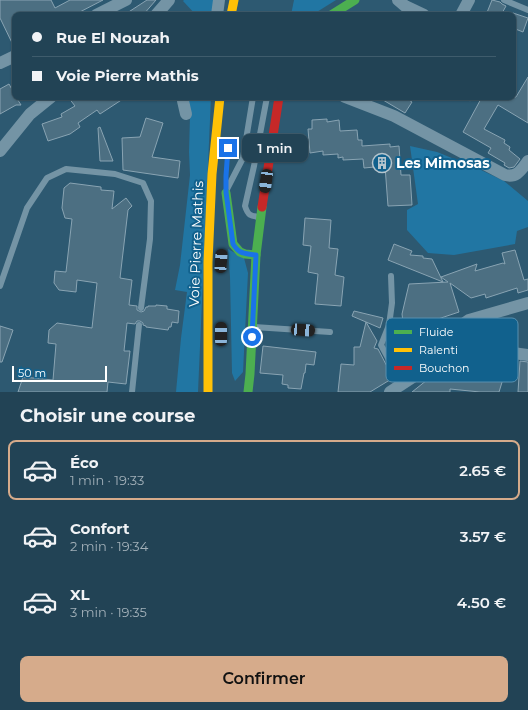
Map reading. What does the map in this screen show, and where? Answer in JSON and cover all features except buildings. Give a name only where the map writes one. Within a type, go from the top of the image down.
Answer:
[{"type":"main road","points":[[232,12],[234,0]]},
{"type":"main road","points":[[336,12],[355,0]]},
{"type":"main road","name":"Voie Pierre Mathis","points":[[208,392],[208,262],[212,174],[220,100]]},
{"type":"main road","points":[[248,392],[256,255],[279,100]]},
{"type":"main road","name":"Voie Pierre Mathis","points":[[223,238],[227,168]]},
{"type":"main road","points":[[226,192],[233,244],[237,251],[256,255]]},
{"type":"street","points":[[102,12],[126,0]]},
{"type":"street","points":[[159,12],[169,0]]},
{"type":"street","points":[[217,12],[219,0]]},
{"type":"street","points":[[398,0],[405,6],[418,12]]},
{"type":"street","points":[[463,12],[469,0]]},
{"type":"street","points":[[0,63],[12,57]]},
{"type":"street","points":[[0,151],[30,114],[47,100]]},
{"type":"street","points":[[183,100],[186,114]]},
{"type":"street","points":[[353,100],[394,116],[499,172],[511,176],[517,174],[528,161]]},
{"type":"street","points":[[476,318],[528,303]]},
{"type":"street","points":[[518,354],[528,355]]},
{"type":"street","points":[[390,392],[405,382]]},
{"type":"lane","points":[[504,0],[528,10]]},
{"type":"lane","points":[[226,192],[243,158],[253,100]]},
{"type":"lane","points":[[261,217],[252,216],[247,212],[245,206],[266,100]]},
{"type":"lane","points":[[0,286],[27,208],[47,178],[66,169],[115,174],[143,184],[151,201],[150,238],[141,308]]},
{"type":"lane","points":[[390,318],[392,303],[391,276]]},
{"type":"lane","points":[[132,392],[139,325]]},
{"type":"lane","points":[[252,326],[330,332]]},
{"type":"lane","points":[[386,332],[381,345],[386,354]]},
{"type":"shaded area","points":[[216,0],[214,12],[193,12],[183,1]]},
{"type":"shaded area","points":[[294,0],[336,0],[317,12],[292,12]]},
{"type":"shaded area","points":[[188,100],[211,100],[198,392],[176,392],[187,292],[175,290],[180,265],[190,175],[190,116]]},
{"type":"shaded area","points":[[410,146],[437,152],[479,169],[504,181],[528,201],[528,227],[517,231],[515,244],[454,255],[428,253],[407,230],[407,210],[418,204]]},
{"type":"shaded area","points":[[228,249],[244,258],[248,273],[243,372],[235,381],[232,373]]},
{"type":"traffic: fast","points":[[336,12],[355,0]]},
{"type":"traffic: fast","points":[[226,193],[233,244],[240,252],[256,255]]},
{"type":"traffic: fast","points":[[248,392],[256,255],[262,207]]},
{"type":"traffic: slow","points":[[232,12],[234,0]]},
{"type":"traffic: slow","points":[[208,392],[208,262],[212,174],[220,100]]},
{"type":"traffic: jam","points":[[262,207],[279,100]]},
{"type":"place","name":"Les Mimosas","points":[[382,163]]},
{"type":"route","points":[[228,148],[226,192],[233,244],[237,251],[256,255],[252,337]]}]
